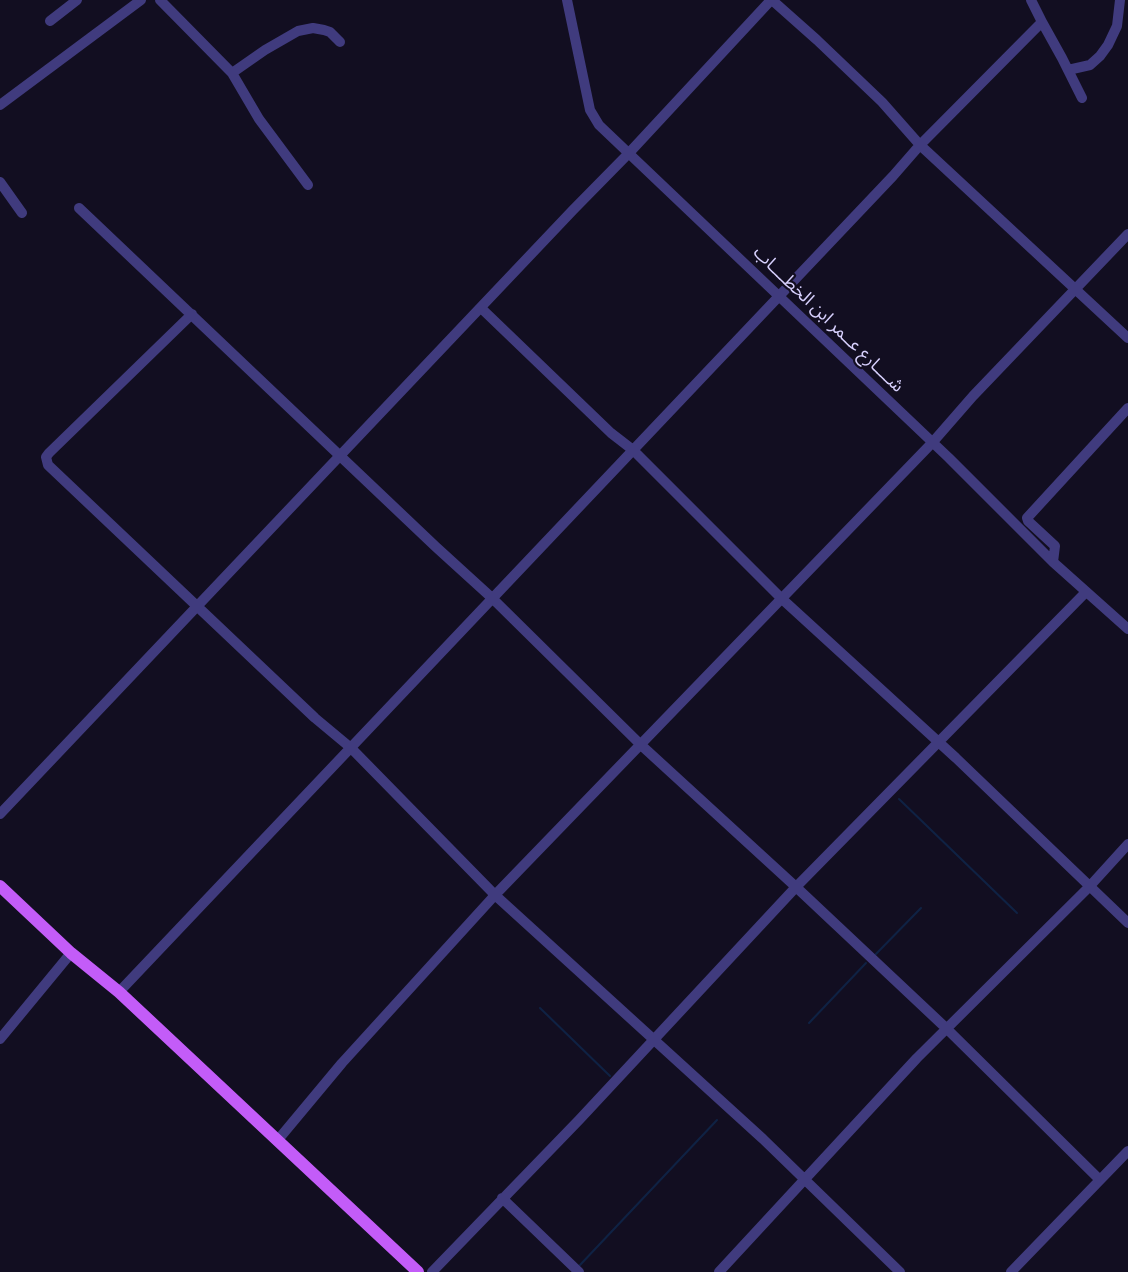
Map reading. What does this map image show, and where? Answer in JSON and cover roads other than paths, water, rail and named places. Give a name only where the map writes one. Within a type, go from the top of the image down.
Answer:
[{"type":"main road","points":[[0,886],[71,953],[119,992],[418,1272]]},
{"type":"street","points":[[50,21],[77,0]]},
{"type":"street","points":[[0,105],[141,0]]},
{"type":"street","points":[[160,0],[232,73],[259,119],[308,185]]},
{"type":"street","name":"شــــارع عــمر ابن الخطــــاب","points":[[567,0],[590,110],[599,125],[1053,562],[1128,629]]},
{"type":"street","points":[[0,814],[772,0],[882,102],[920,145],[1128,338]]},
{"type":"street","points":[[1031,0],[1082,98]]},
{"type":"street","points":[[1068,70],[1090,65],[1100,56],[1117,26],[1120,0]]},
{"type":"street","points":[[119,992],[920,145],[1041,22]]},
{"type":"street","points":[[232,73],[298,31],[313,28],[324,30],[330,32],[340,42]]},
{"type":"street","points":[[0,182],[22,213]]},
{"type":"street","points":[[79,208],[492,598],[641,745],[947,1029],[1100,1180]]},
{"type":"street","points":[[277,1141],[342,1063],[495,895],[932,444],[973,396],[1128,234]]},
{"type":"street","points":[[481,308],[611,433],[633,450],[781,598],[1128,923]]},
{"type":"street","points":[[192,314],[46,457],[48,465],[197,607],[351,748],[495,895],[763,1139],[900,1272]]},
{"type":"street","points":[[1053,562],[1055,546],[1028,521],[1028,518],[1128,408]]},
{"type":"street","points":[[432,1272],[654,1040],[796,887],[1086,592]]},
{"type":"street","points":[[719,1272],[917,1058],[1128,844]]},
{"type":"street","points":[[0,1038],[71,953]]},
{"type":"street","points":[[1011,1272],[1128,1151]]},
{"type":"street","points":[[502,1198],[579,1272]]},
{"type":"waterway","points":[[899,799],[1017,913]]},
{"type":"waterway","points":[[874,956],[921,908]]},
{"type":"waterway","points":[[809,1023],[866,963]]},
{"type":"waterway","points":[[540,1008],[610,1076]]},
{"type":"waterway","points":[[580,1265],[717,1120]]}]
